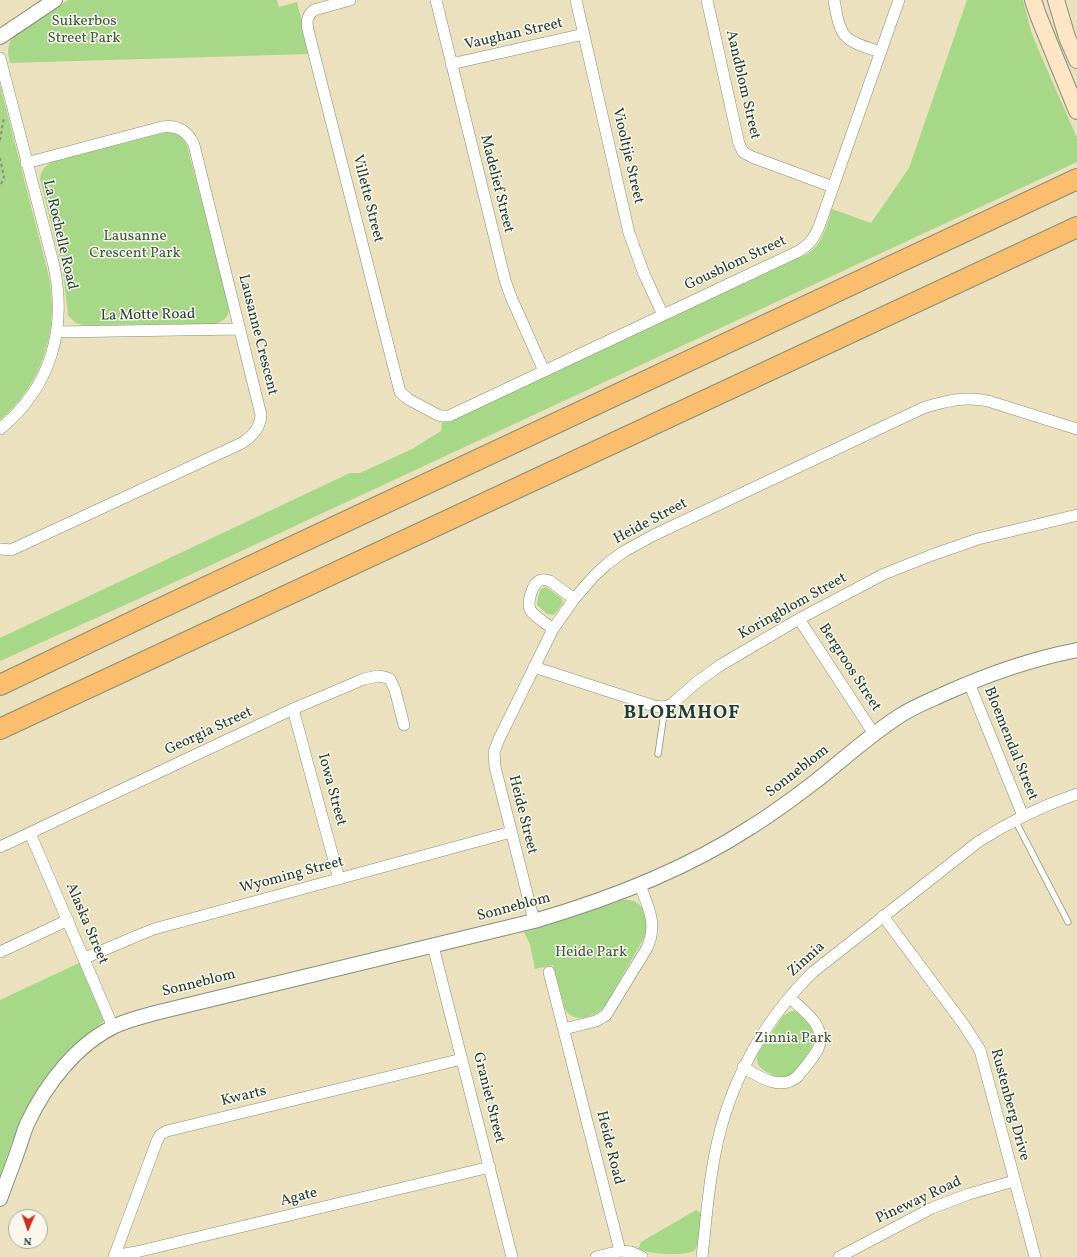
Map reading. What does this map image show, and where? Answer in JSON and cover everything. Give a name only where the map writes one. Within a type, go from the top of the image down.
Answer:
[{"type":"highway","points":[[0,685],[157,610],[1077,180]]},
{"type":"highway","points":[[1,728],[1077,227]]},
{"type":"highway","points":[[0,673],[90,633],[157,610]]},
{"type":"main road","points":[[1033,0],[1077,110]]},
{"type":"main road","points":[[1056,0],[1067,37],[1077,60]]},
{"type":"street","points":[[0,37],[55,0]]},
{"type":"street","name":"Villette Street","points":[[350,0],[314,10],[309,14],[307,19],[308,30],[400,392],[408,399],[438,415]]},
{"type":"street","name":"Madelief Street","points":[[436,0],[505,280],[511,298],[544,371]]},
{"type":"street","name":"Viooltjie Street","points":[[576,0],[629,233],[644,274],[663,315]]},
{"type":"street","name":"Aandblom Street","points":[[707,0],[739,144],[743,152],[752,158],[833,187]]},
{"type":"street","points":[[834,0],[840,27],[844,36],[851,41],[881,52]]},
{"type":"street","name":"Gousblom Street","points":[[438,415],[449,416],[808,246],[814,238],[833,187],[899,0]]},
{"type":"street","name":"Vaughan Street","points":[[451,64],[584,34]]},
{"type":"street","name":"La Rochelle Road","points":[[0,58],[56,276],[59,309],[56,332],[49,360],[37,387],[19,411],[0,429]]},
{"type":"street","name":"Lausanne Crescent","points":[[0,548],[11,550],[242,443],[251,437],[258,429],[261,415],[194,145],[192,140],[184,131],[174,127],[162,127],[26,163]]},
{"type":"street","name":"La Motte Road","points":[[56,332],[240,329]]},
{"type":"street","name":"Heide Street","points":[[534,921],[495,767],[494,752],[553,629],[574,599],[594,576],[607,564],[624,552],[654,535],[923,408],[935,404],[956,399],[977,399],[988,401],[1077,429]]},
{"type":"street","name":"Koringblom Street","points":[[665,706],[673,703],[697,682],[719,666],[798,619],[884,574],[978,539],[1077,515]]},
{"type":"street","points":[[553,629],[531,612],[529,600],[532,590],[541,580],[550,581],[574,599]]},
{"type":"street","name":"Bergroos Street","points":[[798,619],[874,734]]},
{"type":"street","name":"Sonneblom","points":[[0,1199],[28,1122],[54,1078],[86,1045],[113,1027],[129,1020],[155,1013],[534,921],[575,909],[640,885],[712,850],[750,828],[784,805],[874,734],[903,714],[969,683],[1020,664],[1077,650]]},
{"type":"street","points":[[534,667],[654,706],[665,706]]},
{"type":"street","name":"Georgia Street","points":[[0,847],[294,709],[364,679],[378,676],[390,679],[396,690],[404,725]]},
{"type":"street","name":"Bloemendal Street","points":[[969,683],[1019,818]]},
{"type":"street","name":"Iowa Street","points":[[294,709],[339,879]]},
{"type":"street","name":"Zinnia","points":[[702,1257],[715,1153],[724,1116],[743,1067],[754,1048],[790,998],[813,972],[978,842],[1019,818],[1077,794]]},
{"type":"street","name":"Wyoming Street","points":[[85,958],[154,929],[511,832]]},
{"type":"street","name":"Alaska Street","points":[[30,833],[85,958],[113,1027]]},
{"type":"street","points":[[564,1029],[596,1021],[606,1015],[647,948],[651,936],[652,918],[640,885]]},
{"type":"street","name":"Rustenberg Drive","points":[[883,916],[964,1025],[980,1050],[984,1060],[1014,1181],[1035,1257]]},
{"type":"street","points":[[0,952],[68,920]]},
{"type":"street","name":"Graniet Street","points":[[434,946],[512,1257]]},
{"type":"street","name":"Heide Road","points":[[549,972],[620,1251]]},
{"type":"street","points":[[743,1067],[776,1083],[786,1083],[798,1077],[818,1050],[820,1032],[816,1023],[790,998]]},
{"type":"street","name":"Kwarts","points":[[114,1257],[157,1140],[160,1135],[167,1131],[462,1059]]},
{"type":"street","name":"Agate","points":[[114,1257],[490,1167]]},
{"type":"street","name":"Pineway Road","points":[[839,1257],[932,1208],[968,1194],[1014,1181]]},
{"type":"street","points":[[596,1257],[620,1251],[631,1252],[642,1257]]},
{"type":"lane","points":[[658,754],[665,706]]},
{"type":"lane","points":[[1019,818],[1068,922]]},
{"type":"path","points":[[0,140],[4,114],[13,109]]},
{"type":"path","points":[[0,158],[4,177],[0,187]]},
{"type":"green space","name":"Suikerbos Street Park","points":[[68,0],[277,0],[279,7],[297,2],[310,54],[10,63],[8,47],[13,37]]},
{"type":"green space","points":[[967,0],[1023,0],[1031,31],[1077,138],[1077,162],[136,600],[0,661],[0,638],[350,473],[360,473],[412,449],[441,431],[442,422],[455,419],[805,255],[816,247],[820,241],[826,229],[832,209],[871,223],[909,168]]},
{"type":"green space","points":[[0,85],[50,282],[52,311],[48,342],[38,371],[21,398],[0,420]]},
{"type":"green space","name":"Lausanne Crescent Park","points":[[164,133],[178,135],[187,146],[229,304],[228,315],[221,322],[214,324],[83,325],[76,323],[68,315],[63,271],[40,179],[42,171],[52,162]]},
{"type":"green space","points":[[546,587],[561,598],[563,602],[553,615],[547,614],[537,605],[538,596],[541,589]]},
{"type":"green space","name":"Heide Park","points":[[623,900],[636,902],[644,910],[646,916],[645,936],[605,1006],[596,1013],[585,1018],[574,1017],[565,1009],[553,965],[535,969],[530,945],[524,932]]},
{"type":"green space","points":[[79,963],[104,1021],[63,1056],[38,1088],[23,1116],[0,1176],[0,1000]]},
{"type":"green space","name":"Zinnia Park","points":[[791,1011],[800,1013],[810,1023],[813,1029],[814,1040],[809,1051],[794,1072],[786,1077],[779,1077],[765,1071],[758,1064],[757,1056],[783,1016]]},
{"type":"green space","points":[[696,1210],[701,1213],[699,1238],[695,1250],[684,1254],[668,1254],[638,1249],[641,1242]]},
{"type":"district","name":"BLOEMHOF","points":[[682,715]]}]
